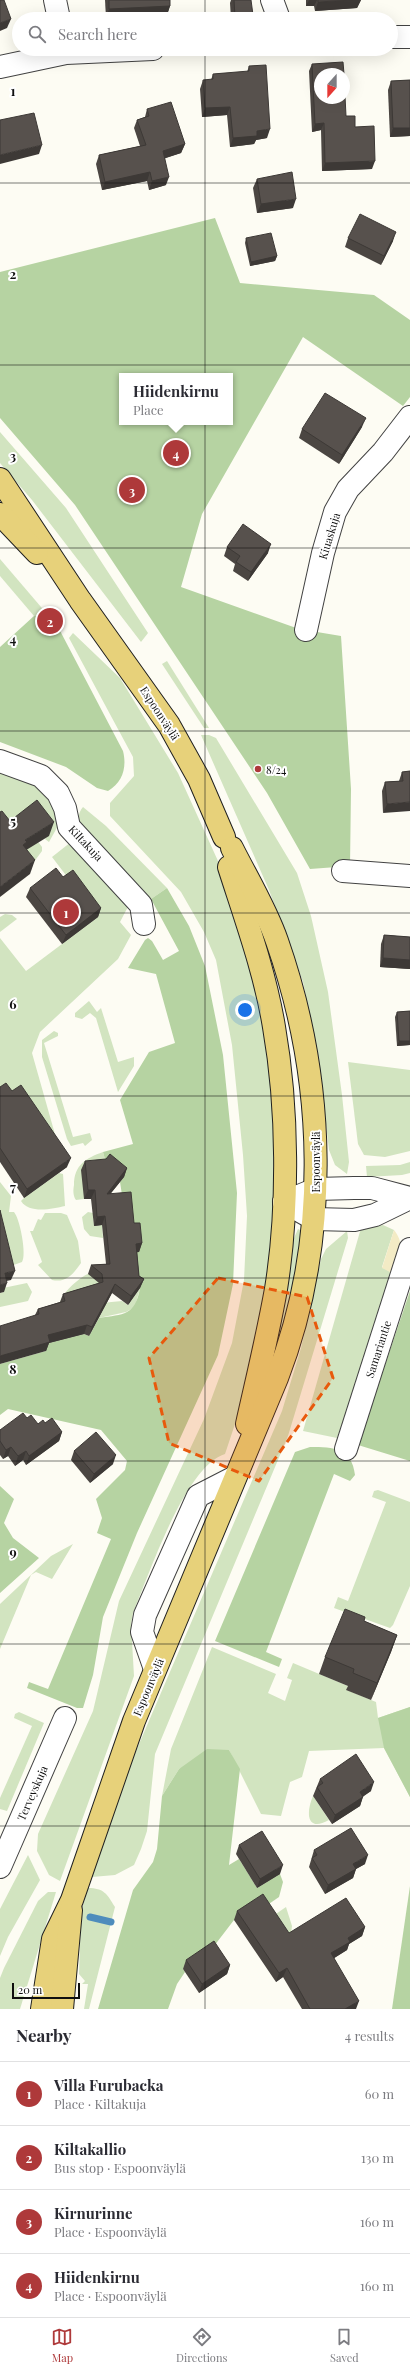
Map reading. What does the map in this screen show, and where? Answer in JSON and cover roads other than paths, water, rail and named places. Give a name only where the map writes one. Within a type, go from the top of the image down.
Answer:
[{"type":"main road","name":"Espoonväylä","points":[[0,479],[80,600],[170,725],[200,779],[227,846],[277,940],[301,1024],[311,1078],[315,1120],[316,1189],[314,1219],[302,1295],[290,1345],[155,1669],[116,1769],[72,1900],[53,1939],[42,2009]]},
{"type":"main road","name":"Espoonväylä","points":[[0,514],[80,600]]},
{"type":"main road","name":"Espoonväylä","points":[[227,846],[255,945],[274,1026],[281,1074],[284,1202],[276,1287],[235,1477]]},
{"type":"main road","name":"Espoonväylä","points":[[62,2009],[72,1900]]},
{"type":"street","points":[[55,0],[58,12]]},
{"type":"street","points":[[272,0],[276,12]]},
{"type":"street","points":[[398,37],[410,37]]},
{"type":"street","points":[[0,67],[45,56]]},
{"type":"street","name":"Kiuaskuja","points":[[306,630],[321,561],[335,512],[348,489],[383,452],[410,417]]},
{"type":"street","name":"Kiltakuja","points":[[0,761],[41,776],[58,794],[65,808],[69,827],[141,905],[144,924]]},
{"type":"street","points":[[343,871],[410,876]]},
{"type":"street","points":[[284,1202],[316,1189],[372,1188],[410,1198]]},
{"type":"street","points":[[284,1202],[314,1219],[354,1220],[376,1215],[410,1198]]},
{"type":"street","name":"Samariantie","points":[[346,1449],[410,1249]]},
{"type":"street","points":[[155,1669],[142,1632],[145,1615],[198,1496],[235,1477]]},
{"type":"street","name":"Terveyskuja","points":[[0,1867],[65,1718]]},
{"type":"waterway","points":[[90,1917],[111,1922]]},
{"type":"place","name":"Hiidenkirnu","points":[[176,453]]},
{"type":"place","name":"Kirnurinne","points":[[132,490]]},
{"type":"place","name":"Kiltakallio","points":[[50,621]]},
{"type":"place","name":"8/24","points":[[258,769]]},
{"type":"place","name":"Villa Furubacka","points":[[66,912]]}]
